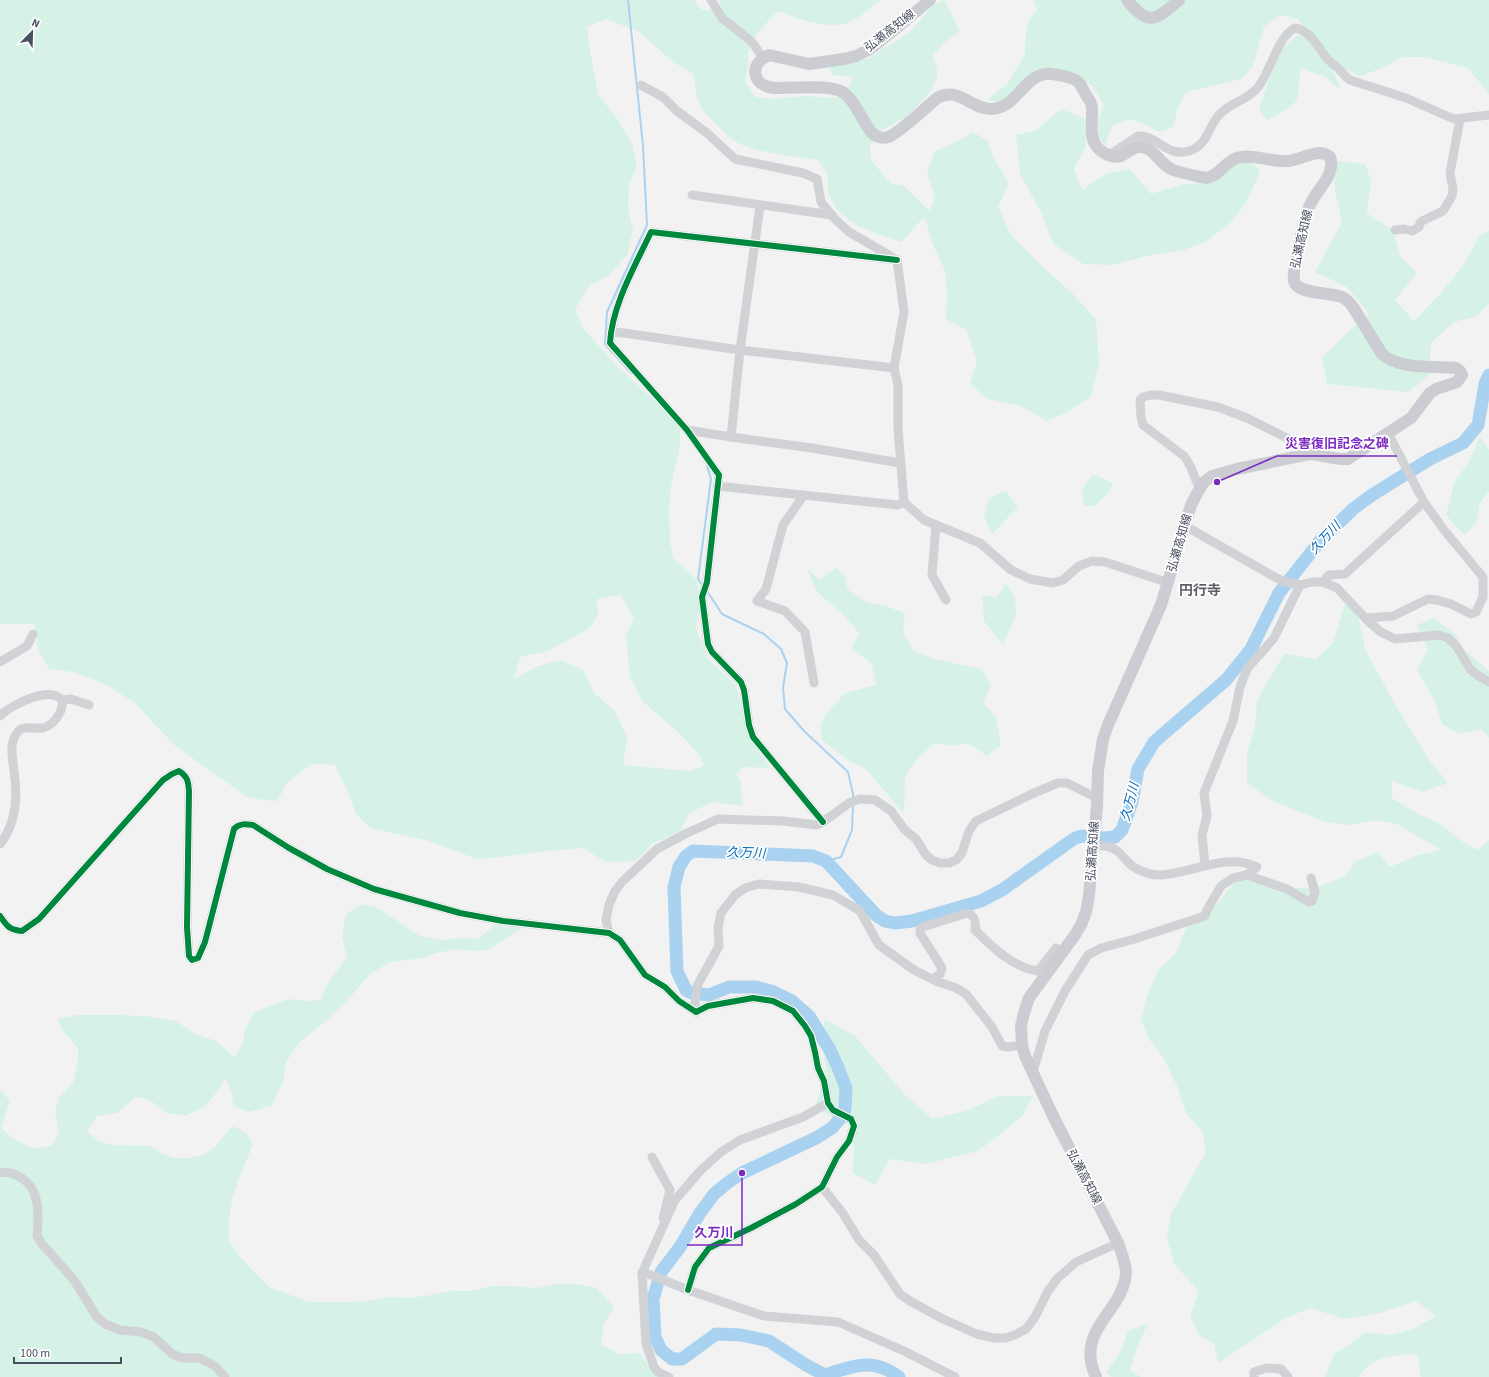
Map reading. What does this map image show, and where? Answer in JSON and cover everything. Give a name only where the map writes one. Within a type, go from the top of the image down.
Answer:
[{"type":"main road","name":"弘瀬高知線","points":[[763,58],[769,55],[810,64],[856,56],[878,43],[930,0]]},
{"type":"main road","points":[[1127,0],[1138,12],[1151,18],[1162,15],[1179,0]]},
{"type":"main road","points":[[763,58],[758,62],[755,68],[755,75],[761,84],[773,88],[818,87],[841,90],[849,98],[871,132],[874,135],[883,138],[893,135],[937,98],[943,95],[953,94],[983,108],[991,109],[998,108],[1009,103],[1035,77],[1046,74],[1067,78],[1077,81],[1080,84],[1091,102],[1091,125],[1094,143],[1103,152],[1109,155]]},
{"type":"main road","name":"弘瀬高知線","points":[[1096,1377],[1090,1361],[1092,1340],[1098,1327],[1121,1290],[1126,1271],[1118,1243],[1032,1072],[1022,1044],[1021,1026],[1029,998],[1078,930],[1086,912],[1094,844],[1100,752],[1108,725],[1162,605],[1192,505],[1204,482],[1212,476],[1222,473],[1310,454],[1322,455],[1341,460],[1348,459],[1411,418],[1430,393],[1436,389],[1457,382],[1462,375],[1456,368],[1406,365],[1388,360],[1382,354],[1353,307],[1347,300],[1334,295],[1301,289],[1296,285],[1294,274],[1303,228],[1310,204],[1329,176],[1332,168],[1330,156],[1319,152],[1297,160],[1287,161],[1247,157],[1238,158],[1227,164],[1211,178],[1206,178],[1171,169],[1146,148],[1140,146],[1122,156],[1116,157],[1109,155]]},
{"type":"street","points":[[711,0],[722,18],[752,42],[763,58]]},
{"type":"street","points":[[1109,155],[1138,136],[1149,138],[1169,150],[1176,152],[1188,152],[1198,146],[1205,140],[1215,120],[1221,113],[1251,95],[1258,87],[1275,57],[1284,36],[1289,30],[1295,28],[1306,32],[1318,44],[1330,62],[1350,80],[1406,98],[1448,118],[1460,119],[1489,115]]},
{"type":"street","points":[[641,85],[663,97],[677,111],[707,132],[735,158],[803,173],[816,179],[822,202],[832,215],[849,232],[897,260]]},
{"type":"street","points":[[1395,230],[1412,231],[1419,227],[1422,221],[1443,211],[1448,205],[1453,189],[1450,173],[1460,119]]},
{"type":"street","points":[[692,195],[760,206],[832,215]]},
{"type":"street","points":[[731,437],[740,350],[760,206]]},
{"type":"street","points":[[823,822],[753,737],[749,725],[744,690],[741,682],[712,652],[708,644],[702,597],[707,582],[719,475],[687,430],[610,343],[610,332],[613,319],[631,275],[651,232],[897,260]]},
{"type":"street","points":[[897,260],[904,312],[894,368],[898,385],[900,463],[904,502],[924,520],[980,543],[1010,570],[1030,578],[1053,583],[1063,580],[1079,566],[1092,561],[1105,562],[1169,583]]},
{"type":"street","points":[[610,332],[740,350],[894,368]]},
{"type":"street","points":[[1200,488],[1196,483],[1190,462],[1143,425],[1140,416],[1140,400],[1143,397],[1151,395],[1174,397],[1227,410],[1247,418],[1307,448],[1310,454]]},
{"type":"street","points":[[687,430],[812,448],[900,463]]},
{"type":"street","points":[[1366,618],[1393,616],[1428,599],[1452,604],[1471,614],[1476,612],[1483,597],[1483,577],[1424,502],[1412,476],[1388,433]]},
{"type":"street","points":[[717,486],[898,505],[904,502]]},
{"type":"street","points":[[804,495],[783,525],[766,589],[756,601],[785,612],[805,632],[814,683]]},
{"type":"street","points":[[1323,582],[1329,576],[1345,574],[1424,502]]},
{"type":"street","points":[[936,525],[932,575],[946,600]]},
{"type":"street","points":[[1185,526],[1291,584],[1323,582],[1337,588],[1381,632],[1394,639],[1439,635],[1448,638],[1457,647],[1470,669],[1489,682]]},
{"type":"street","points":[[1205,866],[1202,835],[1207,816],[1204,793],[1233,721],[1240,687],[1247,669],[1274,638],[1291,584]]},
{"type":"street","points":[[0,662],[27,646],[33,634]]},
{"type":"street","points":[[0,716],[10,707],[25,700],[39,696],[51,695],[59,697],[62,700],[71,700],[89,705]]},
{"type":"street","points":[[0,844],[14,817],[17,802],[17,788],[11,746],[16,733],[22,729],[42,728],[50,724],[60,714],[63,706],[62,700]]},
{"type":"street","points":[[0,916],[8,927],[22,931],[39,919],[163,780],[180,771],[186,775],[188,779],[189,791],[187,927],[189,956],[192,960],[198,958],[205,942],[234,829],[242,824],[253,825],[289,848],[327,869],[374,888],[419,902],[460,913],[503,921],[609,933],[620,940],[645,975],[665,987],[679,1001],[695,1008],[753,998],[773,1001],[793,1011],[811,1036],[818,1068],[824,1081],[831,1106],[851,1119],[854,1126],[849,1141],[837,1157],[822,1187],[796,1204],[709,1248],[695,1267],[688,1290]]},
{"type":"street","points":[[609,933],[606,920],[609,905],[615,891],[622,882],[657,849],[684,834],[718,819],[782,821],[817,825],[849,803],[860,798],[875,800],[891,811],[905,830],[916,839],[932,860],[940,863],[949,863],[956,860],[962,853],[969,831],[976,821],[1034,793],[1058,783],[1067,783],[1097,798]]},
{"type":"street","points":[[1032,1072],[1045,1031],[1065,991],[1088,955],[1101,948],[1205,916],[1221,886],[1232,878],[1247,875],[1257,867],[1235,860],[1166,875],[1152,874],[1131,866],[1117,850],[1109,846],[1094,844]]},
{"type":"street","points":[[1247,875],[1287,889],[1309,902],[1312,901],[1315,892],[1311,878]]},
{"type":"street","points":[[695,1008],[697,986],[719,946],[718,928],[721,913],[735,895],[745,888],[759,884],[799,887],[833,895],[860,911],[879,944],[914,970],[954,987],[966,994],[992,1027],[1002,1046],[1008,1047],[1022,1044]]},
{"type":"street","points":[[933,979],[940,974],[942,968],[920,933],[920,929],[968,913],[973,916],[976,922],[975,930],[1002,955],[1030,970],[1038,971],[1056,948],[1062,952]]},
{"type":"street","points":[[668,1377],[658,1372],[654,1367],[646,1344],[647,1274],[664,1224],[676,1200],[700,1171],[721,1152],[740,1140],[831,1106]]},
{"type":"street","points":[[652,1157],[670,1190],[663,1216],[664,1224]]},
{"type":"street","points":[[0,1173],[11,1173],[22,1178],[32,1188],[38,1206],[39,1217],[37,1236],[42,1244],[74,1280],[97,1317],[105,1324],[120,1330],[141,1332],[154,1337],[172,1354],[182,1358],[199,1358],[215,1366],[225,1377]]},
{"type":"street","points":[[822,1187],[842,1212],[859,1240],[874,1255],[900,1294],[943,1319],[977,1334],[994,1338],[1015,1336],[1026,1329],[1035,1317],[1048,1291],[1057,1279],[1076,1262],[1118,1243]]},
{"type":"street","points":[[647,1274],[688,1290],[764,1316],[838,1322],[904,1351],[955,1377]]},
{"type":"street","points":[[1254,1377],[1254,1372],[1266,1368],[1281,1369],[1288,1377]]},
{"type":"green space","points":[[0,0],[694,0],[702,10],[712,10],[721,3],[718,0],[883,0],[850,22],[836,25],[810,22],[778,11],[757,33],[749,45],[748,68],[745,82],[756,97],[772,99],[803,96],[837,98],[848,89],[852,77],[832,75],[828,64],[867,59],[909,33],[932,6],[945,0],[960,31],[943,44],[933,55],[937,69],[937,79],[928,95],[906,117],[882,130],[870,145],[871,160],[891,184],[903,185],[929,211],[935,199],[927,172],[935,151],[954,143],[973,132],[988,141],[994,159],[1009,183],[998,207],[1011,235],[1045,269],[1071,292],[1096,319],[1099,364],[1091,396],[1066,413],[1047,421],[1020,406],[988,399],[970,384],[977,361],[966,330],[946,319],[947,291],[945,270],[932,243],[925,218],[918,223],[901,242],[860,227],[850,221],[835,207],[830,197],[825,170],[818,160],[760,151],[734,141],[704,111],[698,101],[694,74],[673,62],[638,31],[606,19],[587,27],[590,51],[598,94],[618,120],[632,143],[637,166],[629,185],[628,210],[633,229],[627,255],[607,277],[590,285],[575,309],[583,328],[616,365],[680,425],[680,446],[671,486],[669,510],[670,543],[674,559],[697,580],[700,603],[696,629],[709,660],[735,684],[751,740],[770,768],[743,767],[736,774],[741,782],[742,806],[713,802],[689,813],[681,830],[671,836],[653,843],[636,861],[606,862],[583,848],[477,859],[429,841],[371,828],[356,814],[348,792],[335,765],[311,764],[287,783],[277,801],[247,797],[174,745],[135,703],[105,684],[73,672],[49,669],[39,651],[34,624],[0,624]],"holes":[[[620,595],[634,618],[626,636],[630,677],[642,701],[680,734],[700,756],[704,766],[689,771],[623,765],[627,738],[615,711],[594,693],[583,670],[561,660],[538,666],[514,679],[520,657],[549,651],[589,629],[598,615],[597,599]]]},
{"type":"green space","points":[[1033,0],[1489,0],[1489,94],[1468,68],[1424,57],[1402,57],[1383,68],[1360,76],[1329,61],[1341,90],[1325,77],[1300,68],[1299,89],[1296,102],[1286,110],[1267,120],[1259,110],[1268,82],[1282,49],[1297,35],[1313,40],[1298,19],[1280,15],[1264,27],[1253,66],[1242,79],[1186,92],[1177,109],[1174,127],[1159,132],[1147,125],[1130,119],[1112,126],[1105,145],[1098,137],[1098,120],[1104,104],[1092,86],[1069,71],[1049,71],[1003,102],[988,101],[1007,84],[1025,54],[1025,41],[1028,22],[1037,9]]},
{"type":"green space","points":[[1061,109],[1084,118],[1086,147],[1074,168],[1082,190],[1107,173],[1130,169],[1151,194],[1183,184],[1211,183],[1230,165],[1248,159],[1260,171],[1247,201],[1233,220],[1207,241],[1184,250],[1146,256],[1112,265],[1083,264],[1053,243],[1042,214],[1020,174],[1016,135],[1035,131]]},
{"type":"green space","points":[[1334,161],[1365,164],[1371,180],[1367,213],[1393,231],[1400,256],[1417,273],[1395,300],[1414,321],[1440,294],[1463,266],[1480,235],[1489,231],[1489,304],[1475,317],[1454,322],[1431,343],[1429,375],[1408,392],[1327,384],[1322,358],[1369,314],[1347,287],[1315,272],[1342,222],[1335,192]]},
{"type":"green space","points":[[1480,436],[1489,450],[1489,491],[1480,503],[1476,524],[1464,535],[1446,515],[1455,481],[1469,462]]},
{"type":"green space","points":[[1093,474],[1113,483],[1109,492],[1095,506],[1084,506],[1082,489]]},
{"type":"green space","points":[[1006,491],[1018,507],[992,534],[984,518],[989,498]]},
{"type":"green space","points":[[806,567],[819,580],[836,568],[845,576],[847,589],[866,602],[885,606],[905,613],[903,634],[914,651],[934,659],[982,669],[991,686],[983,702],[996,717],[1001,745],[987,756],[968,743],[954,746],[935,743],[917,760],[906,775],[903,813],[866,769],[850,762],[823,741],[820,727],[825,715],[845,693],[876,685],[872,664],[852,648],[859,633],[840,611],[817,592]]},
{"type":"green space","points":[[1006,583],[1015,597],[1016,616],[1003,645],[984,621],[982,595],[996,598]]},
{"type":"green space","points":[[1345,604],[1357,609],[1365,649],[1397,708],[1430,761],[1448,783],[1422,792],[1392,781],[1392,798],[1418,814],[1442,825],[1463,842],[1478,850],[1489,840],[1489,1377],[1421,1377],[1417,1354],[1384,1358],[1370,1365],[1359,1377],[1325,1377],[1334,1354],[1366,1332],[1391,1335],[1413,1329],[1436,1316],[1416,1301],[1380,1313],[1345,1319],[1310,1308],[1286,1318],[1218,1363],[1214,1344],[1199,1336],[1190,1316],[1199,1291],[1174,1264],[1167,1237],[1171,1214],[1206,1152],[1203,1133],[1186,1113],[1177,1086],[1164,1059],[1149,1039],[1141,1019],[1148,994],[1158,970],[1176,953],[1185,930],[1198,917],[1218,903],[1235,881],[1256,878],[1297,888],[1318,887],[1345,876],[1356,861],[1378,852],[1390,867],[1418,855],[1441,850],[1399,825],[1377,820],[1350,825],[1326,822],[1273,801],[1247,783],[1247,753],[1255,727],[1257,700],[1284,654],[1316,659],[1333,643]]},
{"type":"green space","points":[[1434,618],[1455,634],[1463,649],[1489,671],[1489,738],[1482,729],[1459,734],[1442,724],[1435,702],[1417,670],[1428,650],[1417,625]]},
{"type":"green space","points":[[361,904],[378,908],[420,936],[442,940],[461,938],[478,939],[490,929],[498,919],[504,928],[516,925],[522,928],[488,950],[474,951],[457,949],[436,953],[424,958],[390,962],[370,974],[327,1020],[299,1043],[286,1062],[283,1081],[272,1106],[249,1112],[233,1106],[232,1094],[225,1078],[219,1089],[205,1107],[185,1116],[166,1113],[150,1100],[136,1097],[117,1113],[97,1116],[87,1131],[97,1140],[111,1145],[151,1146],[162,1154],[176,1158],[189,1158],[203,1155],[214,1148],[232,1126],[245,1132],[253,1144],[232,1200],[229,1220],[229,1241],[240,1257],[269,1287],[309,1302],[368,1301],[389,1297],[409,1298],[451,1291],[471,1291],[491,1286],[537,1288],[557,1284],[577,1284],[597,1288],[614,1307],[604,1324],[601,1344],[619,1354],[640,1353],[651,1370],[669,1377],[0,1377],[0,1090],[10,1101],[1,1128],[23,1144],[34,1148],[52,1145],[59,1133],[55,1113],[59,1097],[73,1083],[78,1061],[78,1048],[64,1032],[57,1019],[77,1015],[145,1016],[175,1021],[196,1034],[216,1041],[234,1057],[243,1044],[245,1030],[254,1012],[288,999],[307,1001],[321,1000],[327,985],[347,957],[342,936],[346,914]]},
{"type":"green space","points":[[825,1019],[855,1036],[906,1096],[932,1119],[969,1110],[998,1096],[1033,1096],[1023,1115],[978,1151],[926,1164],[890,1159],[875,1185],[853,1173],[854,1148],[852,1126],[814,1108],[827,1074],[820,1039]]},
{"type":"green space","points":[[1148,1323],[1137,1348],[1130,1370],[1141,1377],[1112,1377],[1106,1373],[1120,1352],[1128,1331]]},
{"type":"waterway","points":[[628,0],[643,146],[647,225],[607,312],[605,344],[631,373]]},
{"type":"waterway","name":"久万川","points":[[899,1377],[890,1371],[872,1365],[854,1366],[825,1375],[806,1365],[769,1341],[741,1335],[716,1334],[682,1359],[672,1359],[661,1350],[655,1337],[653,1299],[661,1272],[680,1247],[700,1213],[714,1194],[742,1173],[816,1138],[832,1128],[843,1115],[845,1109],[846,1088],[830,1050],[809,1016],[792,1001],[774,992],[756,987],[729,987],[709,995],[691,993],[686,990],[677,971],[674,887],[679,867],[686,856],[693,851],[813,856],[826,861],[876,915],[885,921],[895,923],[912,921],[981,901],[1002,890],[1075,838],[1082,836],[1106,838],[1115,837],[1122,830],[1132,802],[1138,769],[1154,742],[1226,680],[1251,649],[1279,593],[1320,541],[1353,509],[1372,495],[1430,459],[1463,443],[1478,425],[1485,384],[1489,375]]},
{"type":"waterway","points":[[702,585],[698,579],[711,479],[707,466]]},
{"type":"waterway","points":[[707,591],[722,614],[764,634],[781,649],[787,663],[783,688],[785,709],[804,731],[848,772],[853,799]]},
{"type":"waterway","points":[[826,861],[841,857],[852,830],[853,804]]},
{"type":"cycle path","points":[[823,822],[753,737],[749,725],[744,690],[741,682],[712,652],[708,644],[702,597],[707,582],[719,475],[687,430],[610,343],[615,314],[625,286],[651,232],[897,260]]},
{"type":"cycle path","points":[[0,916],[9,927],[14,930],[22,931],[39,919],[163,780],[179,771],[187,780],[189,791],[187,927],[189,956],[192,960],[198,958],[205,942],[234,829],[240,825],[248,824],[253,825],[289,848],[327,869],[374,889],[460,913],[503,921],[609,933],[620,940],[645,975],[665,987],[679,1001],[696,1012],[708,1006],[753,998],[773,1001],[793,1011],[811,1036],[818,1068],[824,1081],[828,1103],[833,1110],[851,1119],[854,1126],[849,1141],[837,1157],[822,1187],[796,1204],[709,1248],[695,1267],[688,1290]]},
{"type":"place","name":"災害復旧記念之碑","points":[[1217,482]]},
{"type":"place","name":"久万川","points":[[742,1173]]},
{"type":"district","name":"円行寺","points":[[1200,591]]}]
